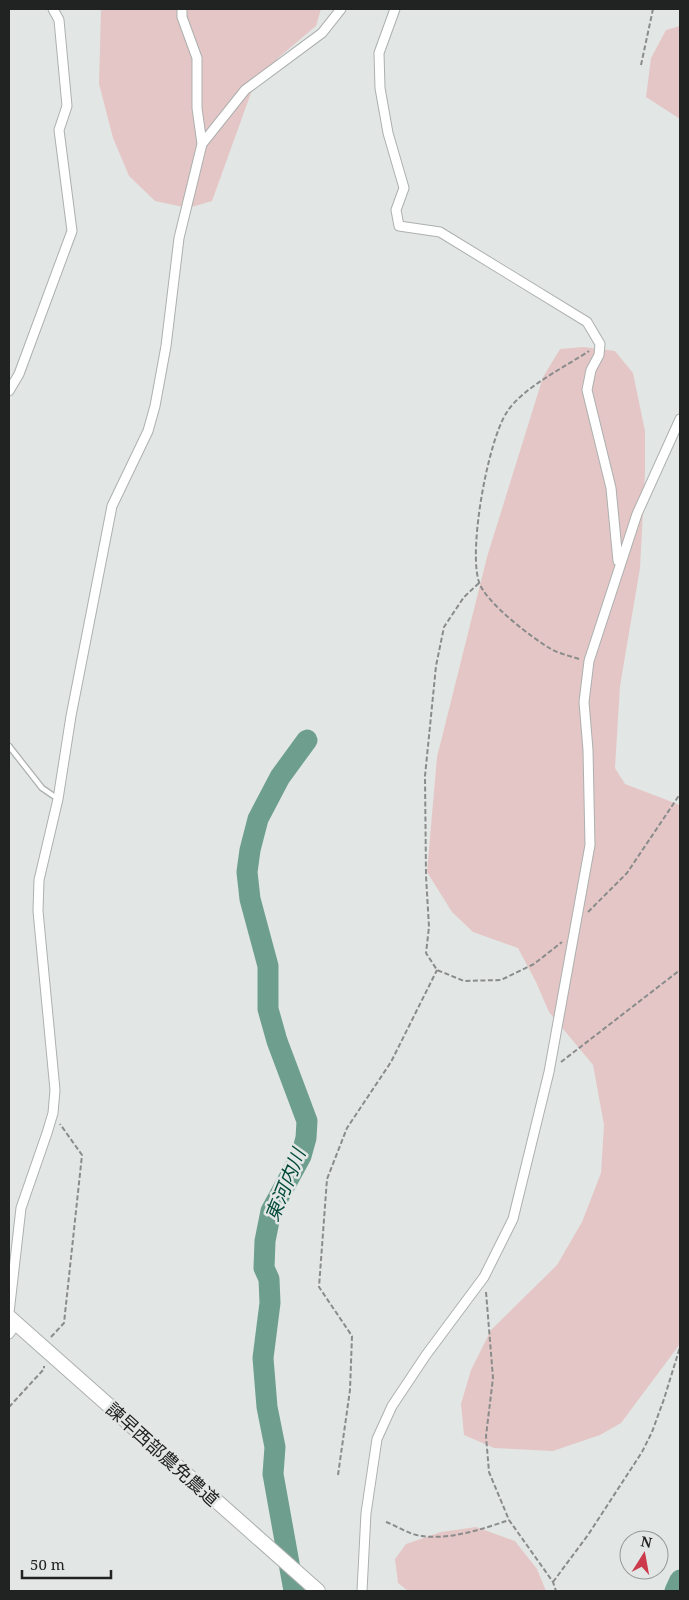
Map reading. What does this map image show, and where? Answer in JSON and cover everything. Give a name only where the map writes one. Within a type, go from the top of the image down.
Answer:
[{"type":"street","points":[[9,391],[20,374],[72,231],[59,130],[67,106],[59,20],[53,9]]},
{"type":"street","points":[[9,1313],[21,1208],[53,1113],[55,1090],[38,911],[40,880],[58,799],[73,707],[112,506],[148,431],[155,406],[166,346],[179,238],[202,144],[197,108],[197,58],[182,17],[182,9]]},
{"type":"street","points":[[202,144],[245,90],[322,33],[341,9]]},
{"type":"street","points":[[395,9],[379,53],[380,88],[388,133],[404,188],[396,210],[399,226],[440,232],[588,322],[600,344],[599,356],[591,370],[588,390],[611,488],[619,564]]},
{"type":"street","points":[[362,1591],[366,1513],[377,1439],[392,1406],[426,1355],[484,1277],[513,1219],[549,1072],[590,845],[588,750],[584,702],[589,661],[619,564],[637,514],[680,419]]},
{"type":"street","points":[[9,1317],[12,1330],[9,1334]]},
{"type":"street","name":"諫早西部農免農道","points":[[9,1317],[43,1345],[318,1591]]},
{"type":"lane","points":[[9,746],[42,788],[58,799]]},
{"type":"path","points":[[641,65],[653,9]]},
{"type":"path","points":[[589,661],[550,649],[497,608],[479,583],[476,552],[479,519],[490,455],[498,429],[507,412],[520,395],[600,344]]},
{"type":"path","points":[[479,583],[464,597],[444,627],[435,675],[424,776],[429,928],[426,953],[438,970],[464,981],[501,980],[534,964],[560,944],[627,873],[680,794]]},
{"type":"path","points":[[338,1475],[350,1390],[352,1336],[319,1287],[327,1179],[348,1128],[390,1062],[438,970]]},
{"type":"path","points":[[549,1072],[680,970]]},
{"type":"path","points":[[9,1407],[44,1369],[43,1345],[64,1323],[82,1156],[53,1113]]},
{"type":"path","points":[[484,1277],[493,1378],[486,1436],[489,1472],[509,1520],[553,1582],[556,1591]]},
{"type":"path","points":[[553,1582],[588,1535],[642,1452],[652,1432],[664,1399],[680,1347]]},
{"type":"path","points":[[386,1522],[421,1536],[440,1536],[482,1529],[509,1520]]},
{"type":"shaded area","points":[[101,9],[321,9],[316,26],[278,58],[251,93],[212,201],[188,208],[155,201],[129,176],[113,138],[99,84]]},
{"type":"shaded area","points":[[680,26],[680,119],[646,97],[651,58],[666,30]]},
{"type":"shaded area","points":[[583,347],[615,351],[633,373],[645,431],[640,568],[620,686],[615,768],[625,784],[680,805],[680,1344],[621,1423],[600,1435],[553,1451],[494,1448],[464,1435],[461,1404],[471,1370],[491,1330],[557,1265],[582,1222],[601,1173],[604,1125],[593,1065],[549,1012],[518,948],[473,932],[452,912],[427,872],[437,757],[487,557],[543,377],[560,349]]},
{"type":"shaded area","points":[[476,1527],[515,1541],[537,1569],[546,1591],[408,1591],[398,1583],[395,1559],[406,1544],[441,1532]]},
{"type":"waterway","name":"東河内川","points":[[294,1591],[273,1474],[275,1447],[267,1407],[263,1358],[270,1303],[269,1279],[264,1268],[265,1241],[271,1211],[301,1156],[306,1138],[307,1121],[277,1041],[268,1009],[268,966],[250,899],[247,872],[250,850],[258,819],[280,777],[307,740]]},
{"type":"waterway","points":[[675,1591],[680,1580]]}]
